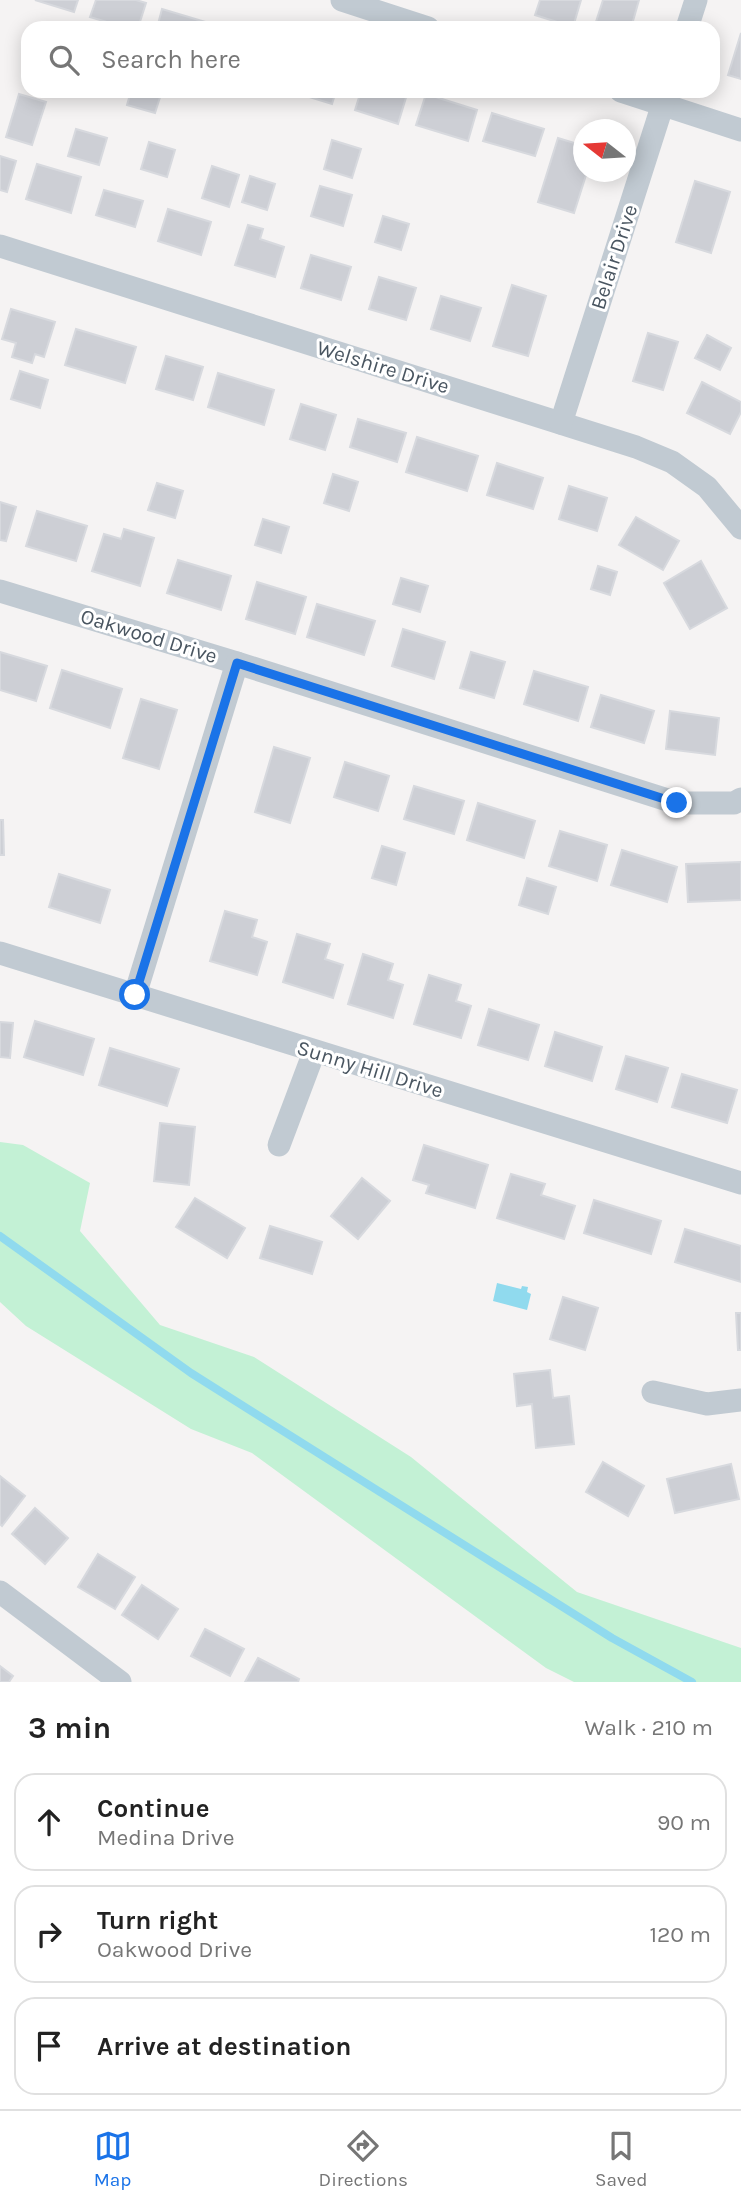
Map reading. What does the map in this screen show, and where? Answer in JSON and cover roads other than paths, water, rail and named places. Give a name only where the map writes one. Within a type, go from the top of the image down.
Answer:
[{"type":"street","points":[[342,0],[406,21]]},
{"type":"street","points":[[689,21],[696,0]]},
{"type":"street","points":[[665,98],[741,130]]},
{"type":"street","name":"Belair Drive","points":[[561,423],[665,98]]},
{"type":"street","name":"Welshire Drive","points":[[0,246],[636,447],[672,462],[707,487],[741,528]]},
{"type":"street","name":"Oakwood Drive","points":[[0,591],[237,663],[677,803],[734,803],[741,799]]},
{"type":"street","points":[[135,995],[237,663]]},
{"type":"street","name":"Sunny Hill Drive","points":[[0,953],[741,1183]]},
{"type":"street","points":[[279,1144],[314,1052]]},
{"type":"street","points":[[653,1392],[707,1404],[741,1400]]},
{"type":"street","points":[[0,1592],[120,1682]]},
{"type":"water","points":[[497,1283],[521,1289],[522,1286],[528,1287],[527,1292],[531,1294],[527,1310],[493,1301]]},
{"type":"waterway","points":[[0,1236],[191,1373],[612,1638],[692,1682]]}]
